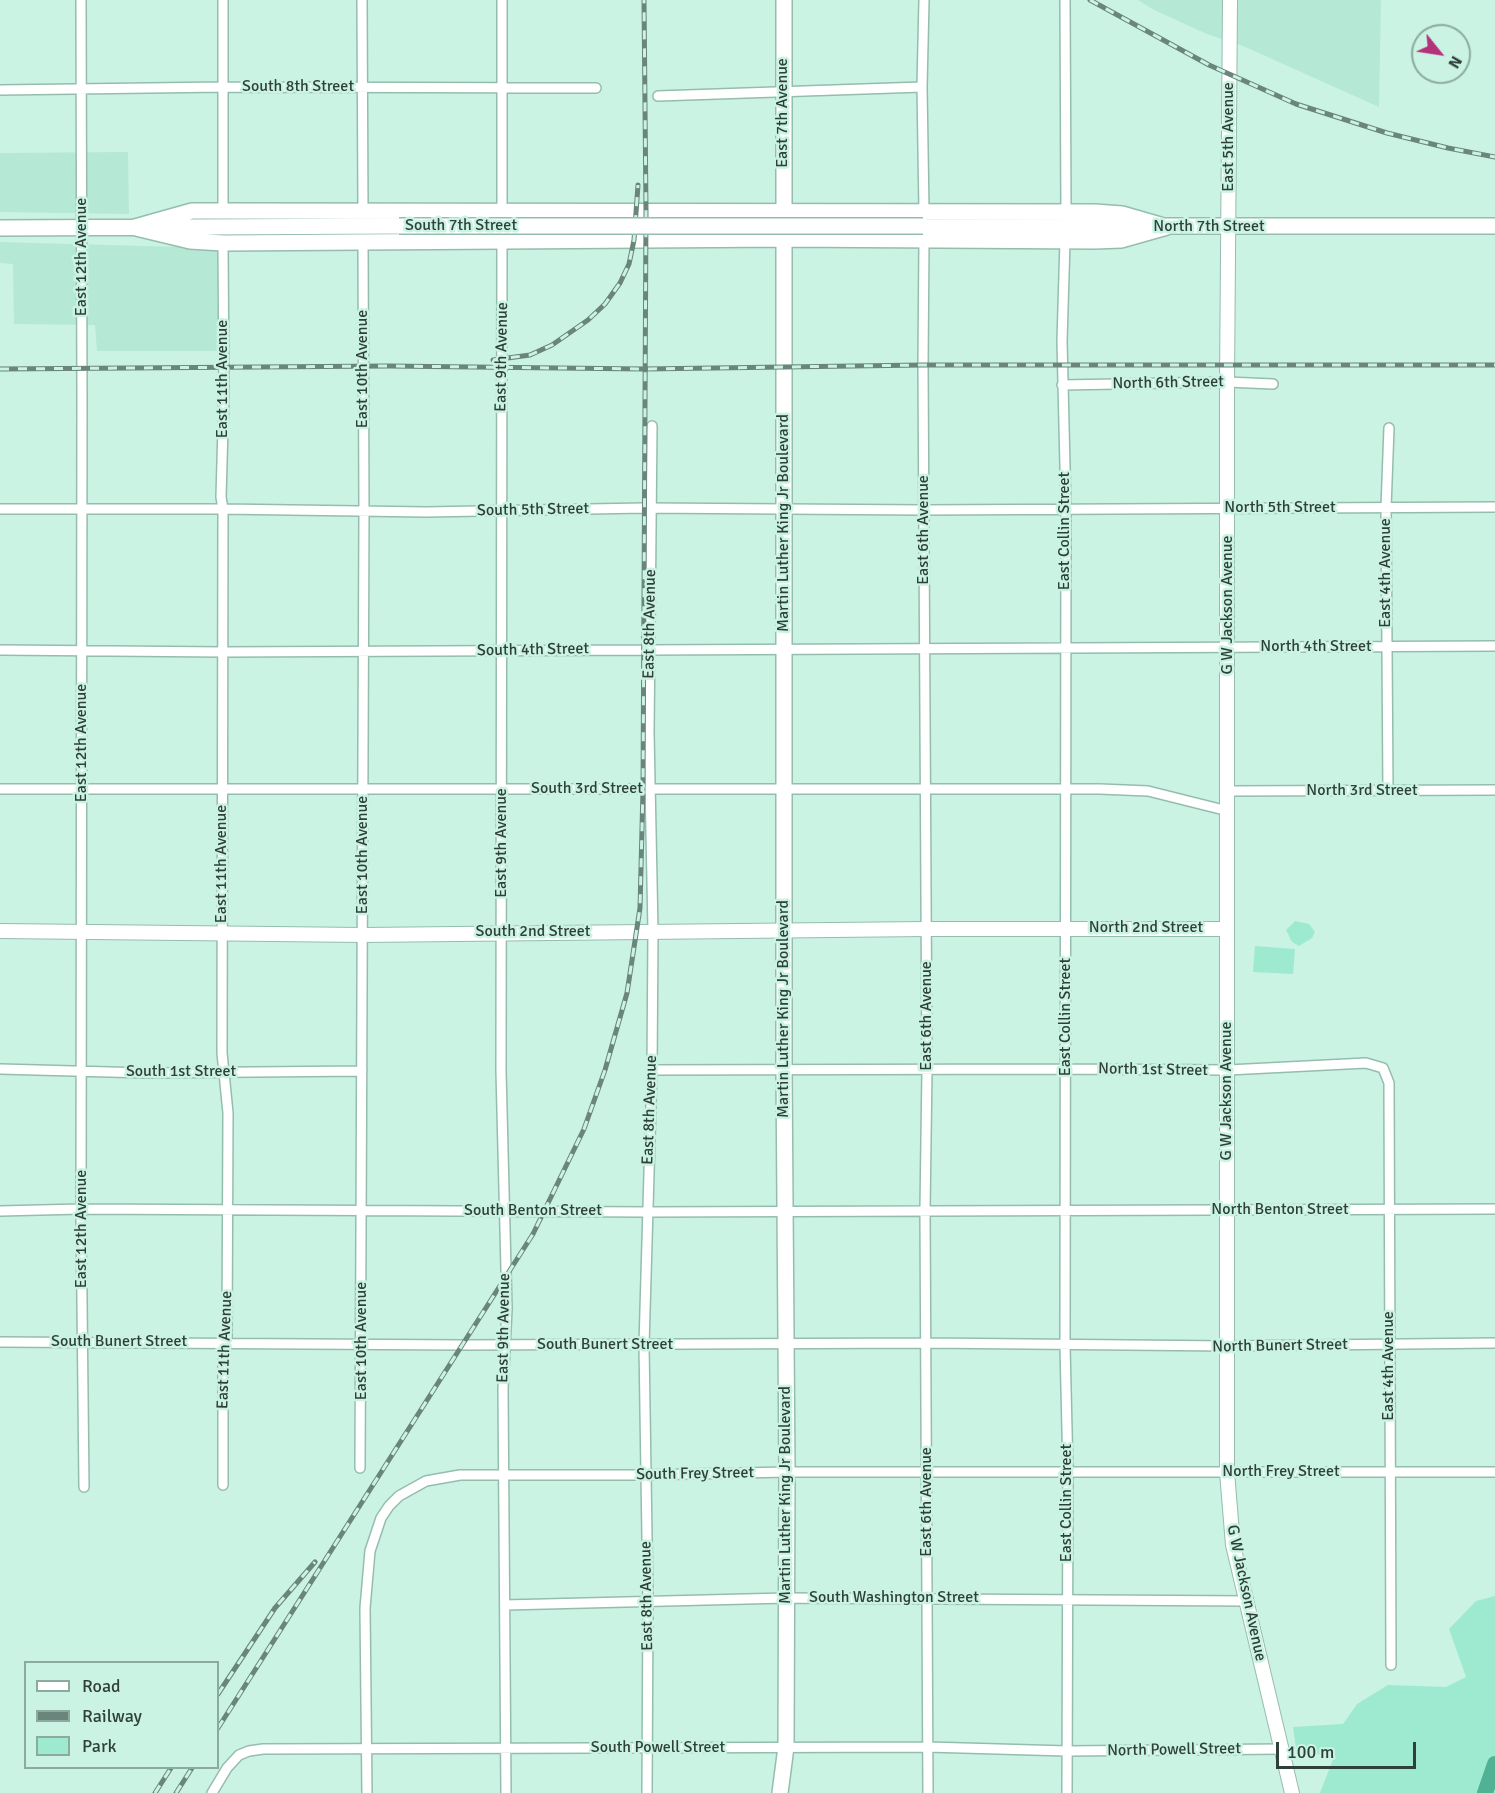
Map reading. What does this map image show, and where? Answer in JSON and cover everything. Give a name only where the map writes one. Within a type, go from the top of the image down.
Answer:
[{"type":"main road","name":"East 7th Avenue","points":[[784,0],[784,225]]},
{"type":"main road","points":[[135,227],[192,211],[502,211],[784,225],[924,226],[1065,241],[1121,240],[1167,226]]},
{"type":"main road","points":[[135,227],[190,241],[224,243],[502,241],[784,225],[924,226],[1066,212],[1122,214],[1167,226]]},
{"type":"main road","name":"Martin Luther King Jr Boulevard","points":[[780,1793],[786,1747],[787,1472],[784,1070],[784,225]]},
{"type":"main road","name":"North 7th Street","points":[[924,226],[1495,226]]},
{"type":"main road","name":"South 7th Street","points":[[0,228],[924,226]]},
{"type":"street","name":"East 12th Avenue","points":[[81,0],[81,1209],[84,1487]]},
{"type":"street","points":[[223,211],[224,0]]},
{"type":"street","points":[[362,0],[363,211]]},
{"type":"street","name":"East 9th Avenue","points":[[502,0],[501,1071],[507,1309],[503,1389],[506,1793]]},
{"type":"street","name":"East 6th Avenue","points":[[924,0],[922,87],[928,1793]]},
{"type":"street","points":[[1065,0],[1066,212]]},
{"type":"street","name":"East 5th Avenue","points":[[1227,382],[1230,0]]},
{"type":"street","name":"South 8th Street","points":[[0,90],[223,87],[596,88]]},
{"type":"street","points":[[658,96],[922,87]]},
{"type":"street","name":"East Collin Street","points":[[1065,241],[1062,385],[1066,509],[1067,1793]]},
{"type":"street","name":"East 10th Avenue","points":[[360,1468],[363,242]]},
{"type":"street","name":"East 11th Avenue","points":[[223,1485],[223,1355],[227,1337],[228,1210],[228,1113],[222,1053],[224,509],[221,497],[224,243]]},
{"type":"street","name":"North 6th Street","points":[[1062,385],[1227,382],[1273,384]]},
{"type":"street","name":"G W Jackson Avenue","points":[[1227,382],[1227,1472],[1233,1545],[1292,1793]]},
{"type":"street","name":"East 8th Avenue","points":[[647,1793],[648,1602],[644,1475],[644,1345],[652,1070],[650,649],[652,426]]},
{"type":"street","name":"East 4th Avenue","points":[[1388,790],[1386,508],[1389,428]]},
{"type":"street","name":"North 5th Street","points":[[1066,509],[1495,507]]},
{"type":"street","name":"South 5th Street","points":[[0,509],[224,509],[364,512],[1066,509]]},
{"type":"street","name":"North 4th Street","points":[[1065,649],[1228,646],[1495,646]]},
{"type":"street","name":"South 4th Street","points":[[0,650],[223,652],[1065,649]]},
{"type":"street","name":"South 3rd Street","points":[[0,789],[1065,789]]},
{"type":"street","points":[[1065,789],[1148,791],[1228,811]]},
{"type":"street","name":"North 3rd Street","points":[[1228,791],[1495,790]]},
{"type":"street","name":"South 2nd Street","points":[[0,932],[363,934],[1066,928]]},
{"type":"street","name":"North 2nd Street","points":[[1066,928],[1227,929]]},
{"type":"street","name":"North 1st Street","points":[[1066,1069],[1228,1070],[1366,1063],[1383,1068]]},
{"type":"street","name":"East 4th Avenue","points":[[1383,1068],[1389,1083],[1391,1665]]},
{"type":"street","name":"South 1st Street","points":[[0,1069],[362,1071]]},
{"type":"street","points":[[652,1070],[1066,1069]]},
{"type":"street","name":"South Benton Street","points":[[0,1211],[81,1209],[648,1212],[1066,1210]]},
{"type":"street","name":"North Benton Street","points":[[1066,1210],[1495,1209]]},
{"type":"street","name":"South Bunert Street","points":[[0,1342],[362,1345],[927,1343],[1065,1346]]},
{"type":"street","name":"North Bunert Street","points":[[1065,1346],[1495,1343]]},
{"type":"street","name":"South Frey Street","points":[[366,1748],[367,1572],[370,1551],[381,1518],[399,1496],[426,1481],[446,1476],[503,1475],[1068,1472]]},
{"type":"street","name":"North Frey Street","points":[[1068,1472],[1495,1472]]},
{"type":"street","name":"South Washington Street","points":[[505,1605],[786,1598],[1246,1601]]},
{"type":"street","name":"South Powell Street","points":[[212,1793],[227,1768],[239,1755],[263,1749],[928,1747],[1067,1751]]},
{"type":"street","points":[[366,1748],[367,1793]]},
{"type":"street","name":"North Powell Street","points":[[1067,1751],[1282,1749]]},
{"type":"shaded area","points":[[1138,0],[1381,0],[1379,107],[1243,46],[1207,34],[1154,10]]},
{"type":"shaded area","points":[[128,152],[129,214],[0,212],[0,153]]},
{"type":"shaded area","points":[[0,242],[217,248],[218,351],[97,351],[95,325],[14,324],[13,264],[0,263]]},
{"type":"green space","points":[[1295,921],[1309,924],[1315,932],[1312,938],[1299,946],[1292,942],[1286,930]]},
{"type":"green space","points":[[1255,946],[1295,949],[1293,974],[1253,972]]},
{"type":"green space","points":[[1495,1596],[1495,1793],[1320,1793],[1335,1754],[1297,1755],[1293,1727],[1343,1724],[1357,1704],[1388,1685],[1446,1687],[1466,1677],[1449,1629],[1476,1601]]},
{"type":"waterway","points":[[1485,1793],[1495,1764]]},
{"type":"railway","points":[[219,1726],[533,1234],[584,1129],[605,1070],[627,993],[640,908],[643,789],[646,211],[644,0]]},
{"type":"railway","points":[[1090,0],[1209,65],[1296,104],[1387,133],[1495,157]]},
{"type":"railway","points":[[493,360],[530,355],[552,345],[588,320],[605,304],[620,283],[629,264],[634,240],[638,185]]},
{"type":"railway","points":[[0,369],[388,366],[644,369],[923,365],[1495,365]]},
{"type":"railway","points":[[219,1692],[275,1608],[315,1562]]},
{"type":"railway","points":[[155,1793],[170,1769]]},
{"type":"railway","points":[[176,1793],[191,1769]]}]
